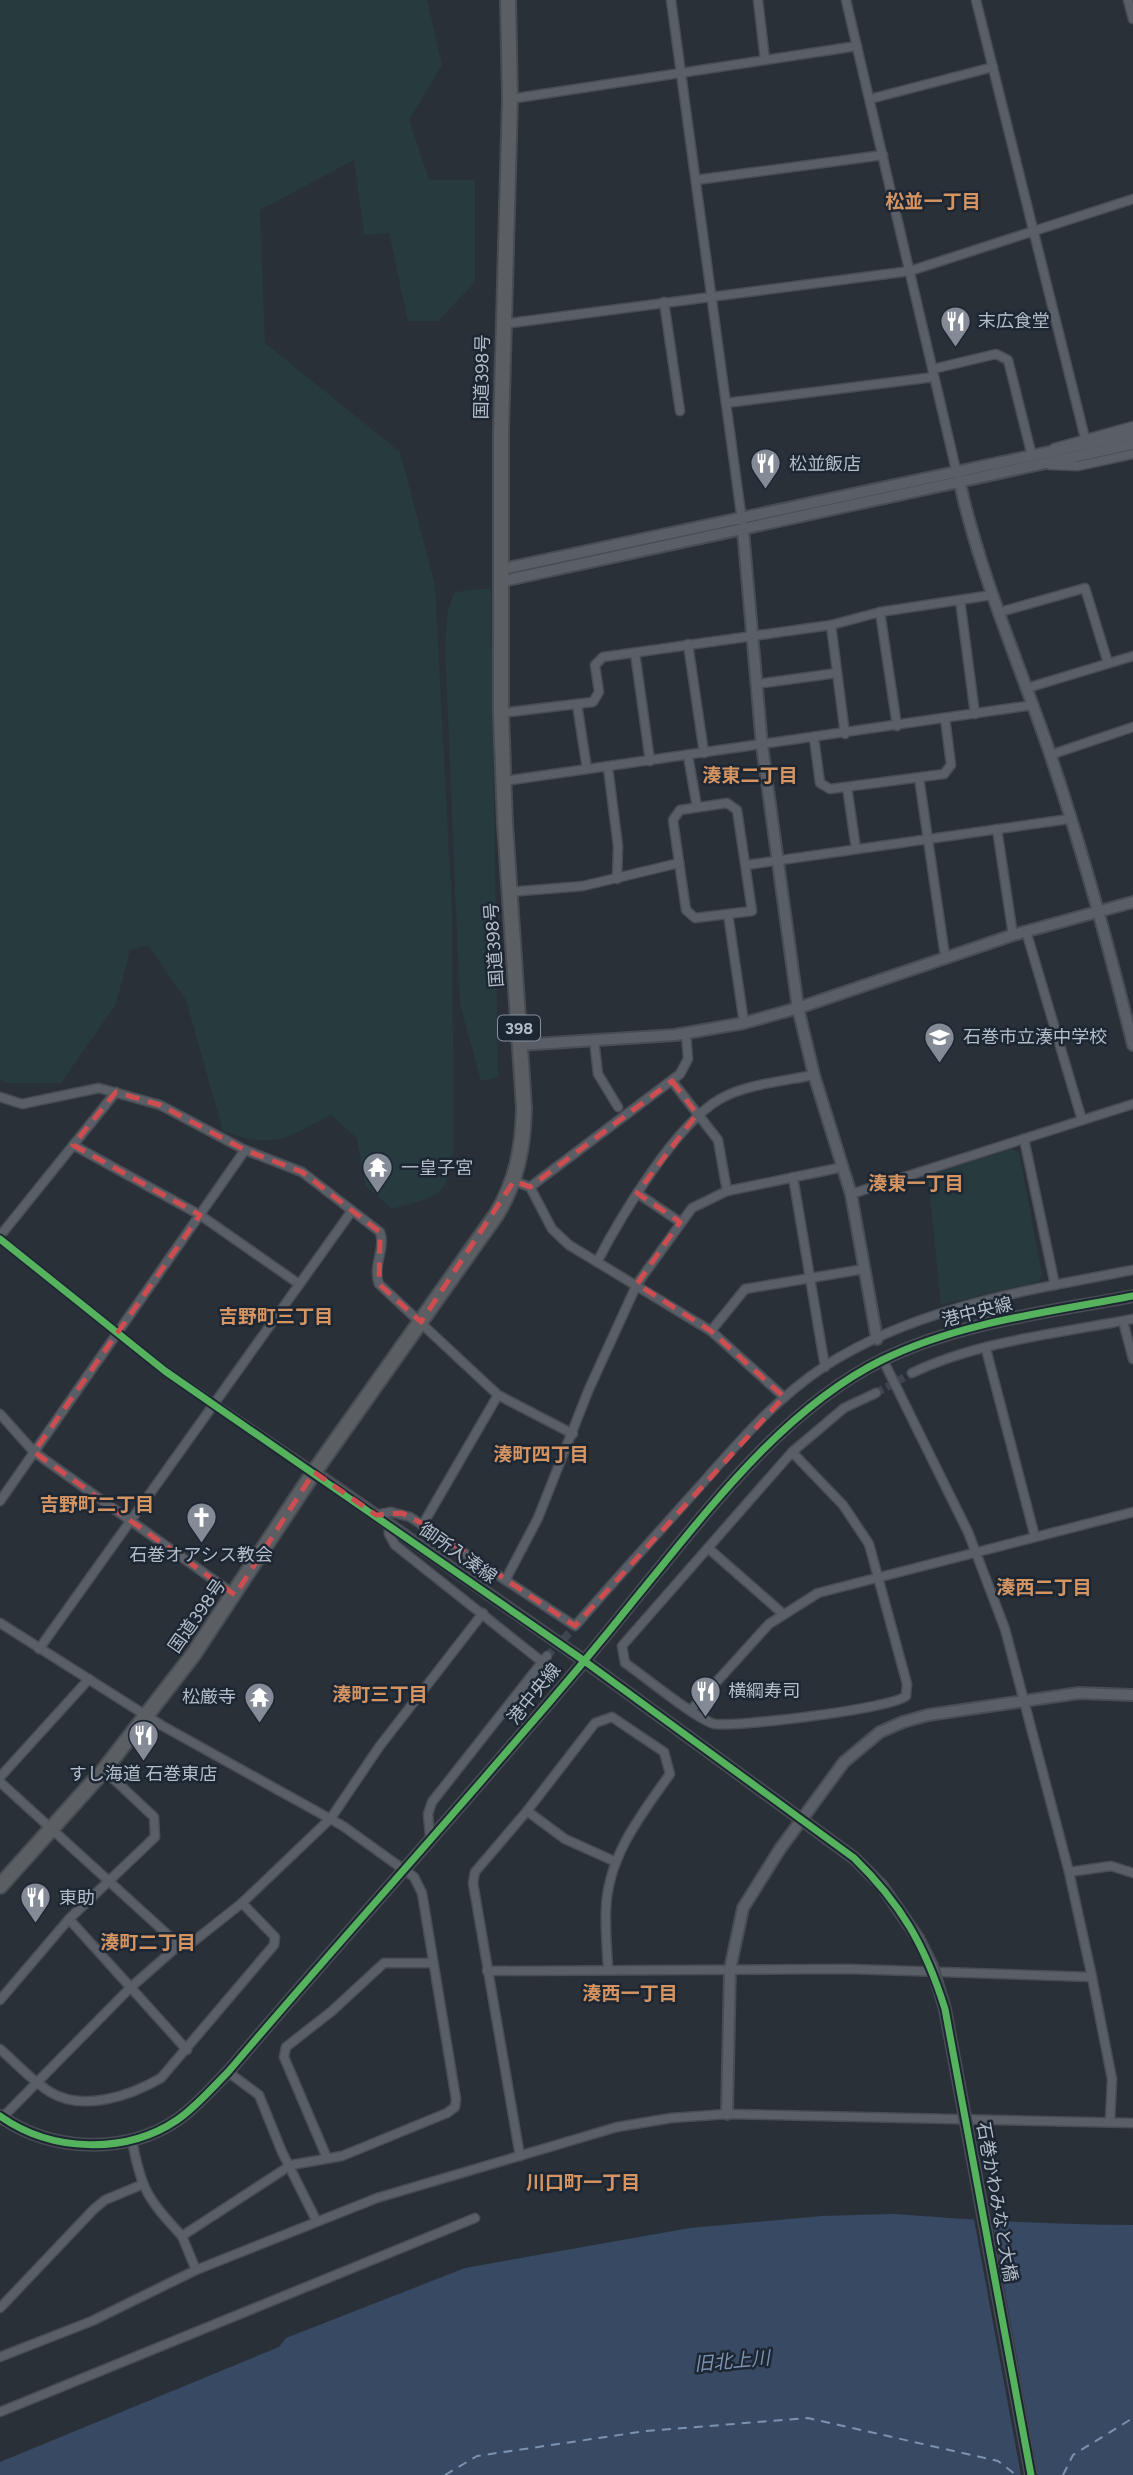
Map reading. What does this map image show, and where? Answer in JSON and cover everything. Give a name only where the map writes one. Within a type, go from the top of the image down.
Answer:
[{"type":"highway","name":"国道398号","points":[[0,1886],[104,1770],[236,1595],[314,1472],[496,1215],[514,1181],[523,1145],[501,713],[502,325],[510,99],[508,0]]},
{"type":"street","points":[[671,0],[743,530],[762,747],[798,1008],[814,1075],[851,1194],[877,1339]]},
{"type":"street","points":[[758,0],[765,60]]},
{"type":"street","points":[[846,0],[972,541],[1050,755],[1098,913],[1133,1045]]},
{"type":"street","points":[[976,0],[1085,438]]},
{"type":"street","points":[[1128,0],[1133,19]]},
{"type":"street","points":[[510,99],[857,46]]},
{"type":"street","points":[[870,99],[993,66]]},
{"type":"street","points":[[696,180],[883,155]]},
{"type":"street","points":[[502,325],[712,295],[910,271],[1133,199]]},
{"type":"street","points":[[664,302],[680,411]]},
{"type":"street","points":[[726,403],[934,373],[996,354],[1008,360],[1038,458]]},
{"type":"street","points":[[1038,458],[1085,438],[1133,426]]},
{"type":"street","points":[[503,575],[625,549],[743,530],[854,500],[958,478],[1133,434]]},
{"type":"street","points":[[1038,458],[1133,444]]},
{"type":"street","points":[[1038,458],[1078,466],[1133,454]]},
{"type":"street","points":[[625,549],[741,517],[854,500]]},
{"type":"street","points":[[1000,612],[1084,588],[1108,663]]},
{"type":"street","points":[[501,713],[593,702],[599,692],[595,665],[603,657],[831,625],[880,612],[992,595]]},
{"type":"street","points":[[960,600],[975,714]]},
{"type":"street","points":[[880,612],[897,726]]},
{"type":"street","points":[[831,625],[845,734]]},
{"type":"street","points":[[688,644],[704,753]]},
{"type":"street","points":[[635,653],[650,761]]},
{"type":"street","points":[[1027,688],[1133,656]]},
{"type":"street","points":[[757,684],[837,673]]},
{"type":"street","points":[[577,704],[587,769]]},
{"type":"street","points":[[504,781],[762,747],[1033,705]]},
{"type":"street","points":[[814,738],[820,783],[830,789],[919,778],[944,774],[951,765],[945,718]]},
{"type":"street","points":[[1050,755],[1133,727]]},
{"type":"street","points":[[688,756],[697,807]]},
{"type":"street","points":[[608,768],[618,846],[617,879]]},
{"type":"street","points":[[919,778],[945,956]]},
{"type":"street","points":[[847,787],[856,849]]},
{"type":"street","points":[[727,803],[737,810],[752,911],[695,918],[686,910],[679,863],[673,820],[680,810],[727,803]]},
{"type":"street","points":[[746,865],[1069,819]]},
{"type":"street","points":[[997,829],[1013,935]]},
{"type":"street","points":[[509,892],[583,886],[679,863]]},
{"type":"street","points":[[520,1045],[686,1033],[744,1023],[798,1008],[945,956],[1133,902]]},
{"type":"street","points":[[728,914],[744,1023]]},
{"type":"street","points":[[1026,931],[1082,1120]]},
{"type":"street","points":[[530,1187],[680,1074],[688,1059],[686,1033]]},
{"type":"street","points":[[594,1040],[598,1074],[618,1107]]},
{"type":"street","points":[[597,1262],[627,1205],[697,1114],[732,1094],[814,1075]]},
{"type":"street","points":[[672,1081],[718,1140],[727,1191]]},
{"type":"street","points":[[0,1097],[22,1104],[83,1090],[99,1088],[116,1092],[160,1105],[244,1150],[302,1172],[351,1212],[380,1231],[382,1237],[375,1269],[379,1284],[498,1395],[573,1434]]},
{"type":"street","points":[[116,1092],[0,1238],[118,1335],[314,1472]]},
{"type":"street","points":[[851,1194],[1133,1104]]},
{"type":"street","points":[[1024,1139],[1055,1285]]},
{"type":"street","points":[[73,1145],[200,1215],[299,1284]]},
{"type":"street","points":[[1,1499],[118,1335],[244,1150]]},
{"type":"street","points":[[506,1578],[538,1518],[589,1389],[637,1284],[680,1222],[699,1203],[727,1191],[844,1167]]},
{"type":"street","points":[[793,1177],[808,1280],[825,1367]]},
{"type":"street","points":[[514,1181],[530,1187],[552,1229],[569,1245],[712,1331],[784,1397]]},
{"type":"street","points":[[638,1193],[680,1222]]},
{"type":"street","points":[[39,1649],[351,1212]]},
{"type":"street","points":[[712,1331],[745,1289],[864,1269]]},
{"type":"street","points":[[376,1515],[402,1513],[423,1524],[506,1578],[572,1629],[762,1417],[825,1367],[877,1339],[937,1315],[1055,1285],[1133,1270]]},
{"type":"street","name":"港中央線","points":[[1,2118],[60,2142],[83,2145],[132,2140],[177,2120],[228,2072],[687,1536],[784,1428],[818,1399],[883,1360],[935,1339],[1028,1316],[1133,1296]]},
{"type":"street","points":[[912,1373],[932,1364],[986,1349],[1133,1319]]},
{"type":"street","points":[[1123,1321],[1133,1359]]},
{"type":"street","points":[[986,1349],[1035,1537]]},
{"type":"street","points":[[883,1360],[995,1598],[1069,1872],[1112,2079],[1110,2122]]},
{"type":"street","points":[[792,1452],[843,1505],[869,1544],[907,1684],[906,1696],[900,1701],[857,1711],[713,1724],[625,1662],[622,1646],[792,1452],[844,1408],[876,1393]]},
{"type":"street","points":[[423,1524],[498,1395]]},
{"type":"street","points":[[0,1414],[34,1452],[236,1595]]},
{"type":"street","name":"御所入湊線","points":[[314,1472],[583,1660],[802,1820]]},
{"type":"street","points":[[691,1710],[747,1646],[782,1613],[818,1593],[1133,1512]]},
{"type":"street","points":[[389,1524],[389,1534],[395,1545],[544,1658],[432,1802],[428,1814],[430,1837]]},
{"type":"street","points":[[708,1548],[782,1613]]},
{"type":"street","points":[[1,2118],[130,1988],[179,1945],[189,1945],[242,1903],[331,1818],[379,1747],[483,1613]]},
{"type":"street","points":[[0,1623],[146,1716],[288,1797],[331,1818],[414,1877],[422,1893],[456,2099],[454,2106],[436,2118],[342,2156],[291,2165],[182,2236]]},
{"type":"street","points":[[89,1679],[0,1780],[179,1945]]},
{"type":"street","points":[[727,2114],[730,1969],[743,1908],[844,1762],[880,1732],[903,1721],[928,1715],[1079,1693],[1133,1695]]},
{"type":"street","points":[[520,2156],[472,1883],[475,1871],[527,1811],[596,1723],[612,1717],[664,1752],[670,1774],[632,1828],[616,1862],[606,1908],[608,1968]]},
{"type":"street","points":[[0,2000],[69,1919],[155,1837],[154,1817],[104,1770]]},
{"type":"street","points":[[527,1811],[565,1839],[616,1862]]},
{"type":"street","name":"石巻かわみなと大橋","points":[[802,1820],[854,1857],[882,1886],[918,1938],[932,1966],[944,2009],[1031,2475]]},
{"type":"street","points":[[1069,1872],[1111,1866],[1133,1873]]},
{"type":"street","points":[[0,2049],[38,2082],[69,2101],[111,2098],[142,2090],[160,2078],[187,2050],[274,1945],[275,1937],[242,1903]]},
{"type":"street","points":[[69,1919],[187,2050]]},
{"type":"street","points":[[327,2158],[284,2057],[286,2047],[332,2011],[384,1963],[432,1963]]},
{"type":"street","points":[[487,1971],[608,1968],[850,1969],[1092,1977]]},
{"type":"street","points":[[228,2072],[259,2095],[282,2152],[291,2165],[316,2220]]},
{"type":"street","points":[[0,2357],[92,2321],[196,2270],[316,2220],[377,2198],[617,2127],[671,2118],[727,2114],[1133,2123]]},
{"type":"street","points":[[132,2140],[141,2185],[158,2210],[182,2236],[196,2270]]},
{"type":"street","points":[[0,2308],[94,2209],[105,2200],[141,2185]]},
{"type":"street","points":[[0,2412],[475,2218]]},
{"type":"highlighted area","points":[[672,1081],[697,1114],[637,1193],[680,1222],[637,1284],[711,1331],[784,1397],[575,1626],[423,1524],[402,1513],[376,1515],[314,1472],[235,1595],[34,1452],[200,1215],[73,1145],[116,1092],[160,1105],[245,1150],[302,1172],[380,1232],[379,1284],[421,1322],[514,1181],[530,1187]]},
{"type":"green space","points":[[0,0],[427,0],[442,65],[409,120],[429,180],[475,180],[475,282],[438,321],[408,321],[389,233],[364,235],[354,160],[260,210],[265,343],[400,452],[435,585],[452,911],[454,1148],[443,1187],[438,1193],[421,1201],[392,1209],[365,1185],[357,1138],[331,1115],[280,1139],[255,1140],[223,1131],[186,1000],[148,945],[130,950],[116,1004],[61,1083],[7,1083],[0,1079]]},
{"type":"green space","points":[[491,588],[498,1077],[481,1081],[460,1004],[445,645],[448,609],[455,592]]},
{"type":"green space","points":[[1012,1149],[1019,1153],[1042,1274],[1039,1281],[941,1305],[928,1176]]},
{"type":"water","name":"旧北上川","points":[[894,2214],[1014,2222],[1133,2225],[1133,2475],[0,2475],[0,2462],[279,2347],[286,2338],[465,2268],[690,2228],[822,2216]]},
{"type":"pier","points":[[973,2214],[991,2215],[1038,2475],[1021,2475]]},
{"type":"ferry route","points":[[445,2475],[477,2456],[646,2431],[808,2418],[998,2461],[1016,2475]]},
{"type":"ferry route","points":[[1063,2475],[1073,2455],[1133,2418]]},
{"type":"tunnel","points":[[876,1393],[912,1373]]},
{"type":"tunnel","points":[[547,1656],[570,1632]]},
{"type":"cycle path","points":[[0,1239],[165,1371],[583,1660],[854,1858],[871,1875],[898,1909],[920,1945],[945,2009],[1031,2475]]},
{"type":"cycle path","points":[[0,2116],[42,2137],[88,2145],[135,2139],[177,2120],[228,2072],[578,1668],[720,1496],[780,1433],[812,1405],[882,1360],[942,1336],[1005,1320],[1133,1296]]},
{"type":"place","name":"末広食堂","points":[[955,348]]},
{"type":"place","name":"松並飯店","points":[[766,491]]},
{"type":"place","name":"石巻市立湊中学校","points":[[940,1064]]},
{"type":"place","name":"一皇子宮","points":[[378,1195]]},
{"type":"place","name":"石巻オアシス教会","points":[[201,1544]]},
{"type":"place","name":"横綱寿司","points":[[705,1718]]},
{"type":"place","name":"松厳寺","points":[[259,1724]]},
{"type":"place","name":"すし海道 石巻東店","points":[[143,1763]]},
{"type":"place","name":"東助","points":[[36,1925]]},
{"type":"district","name":"松並一丁目","points":[[933,201]]},
{"type":"district","name":"湊東二丁目","points":[[750,775]]},
{"type":"district","name":"湊東一丁目","points":[[916,1183]]},
{"type":"district","name":"吉野町三丁目","points":[[276,1316]]},
{"type":"district","name":"湊町四丁目","points":[[541,1454]]},
{"type":"district","name":"吉野町二丁目","points":[[97,1504]]},
{"type":"district","name":"湊西二丁目","points":[[1044,1587]]},
{"type":"district","name":"湊町三丁目","points":[[380,1694]]},
{"type":"district","name":"湊町二丁目","points":[[148,1942]]},
{"type":"district","name":"湊西一丁目","points":[[630,1993]]},
{"type":"district","name":"川口町一丁目","points":[[583,2182]]}]
